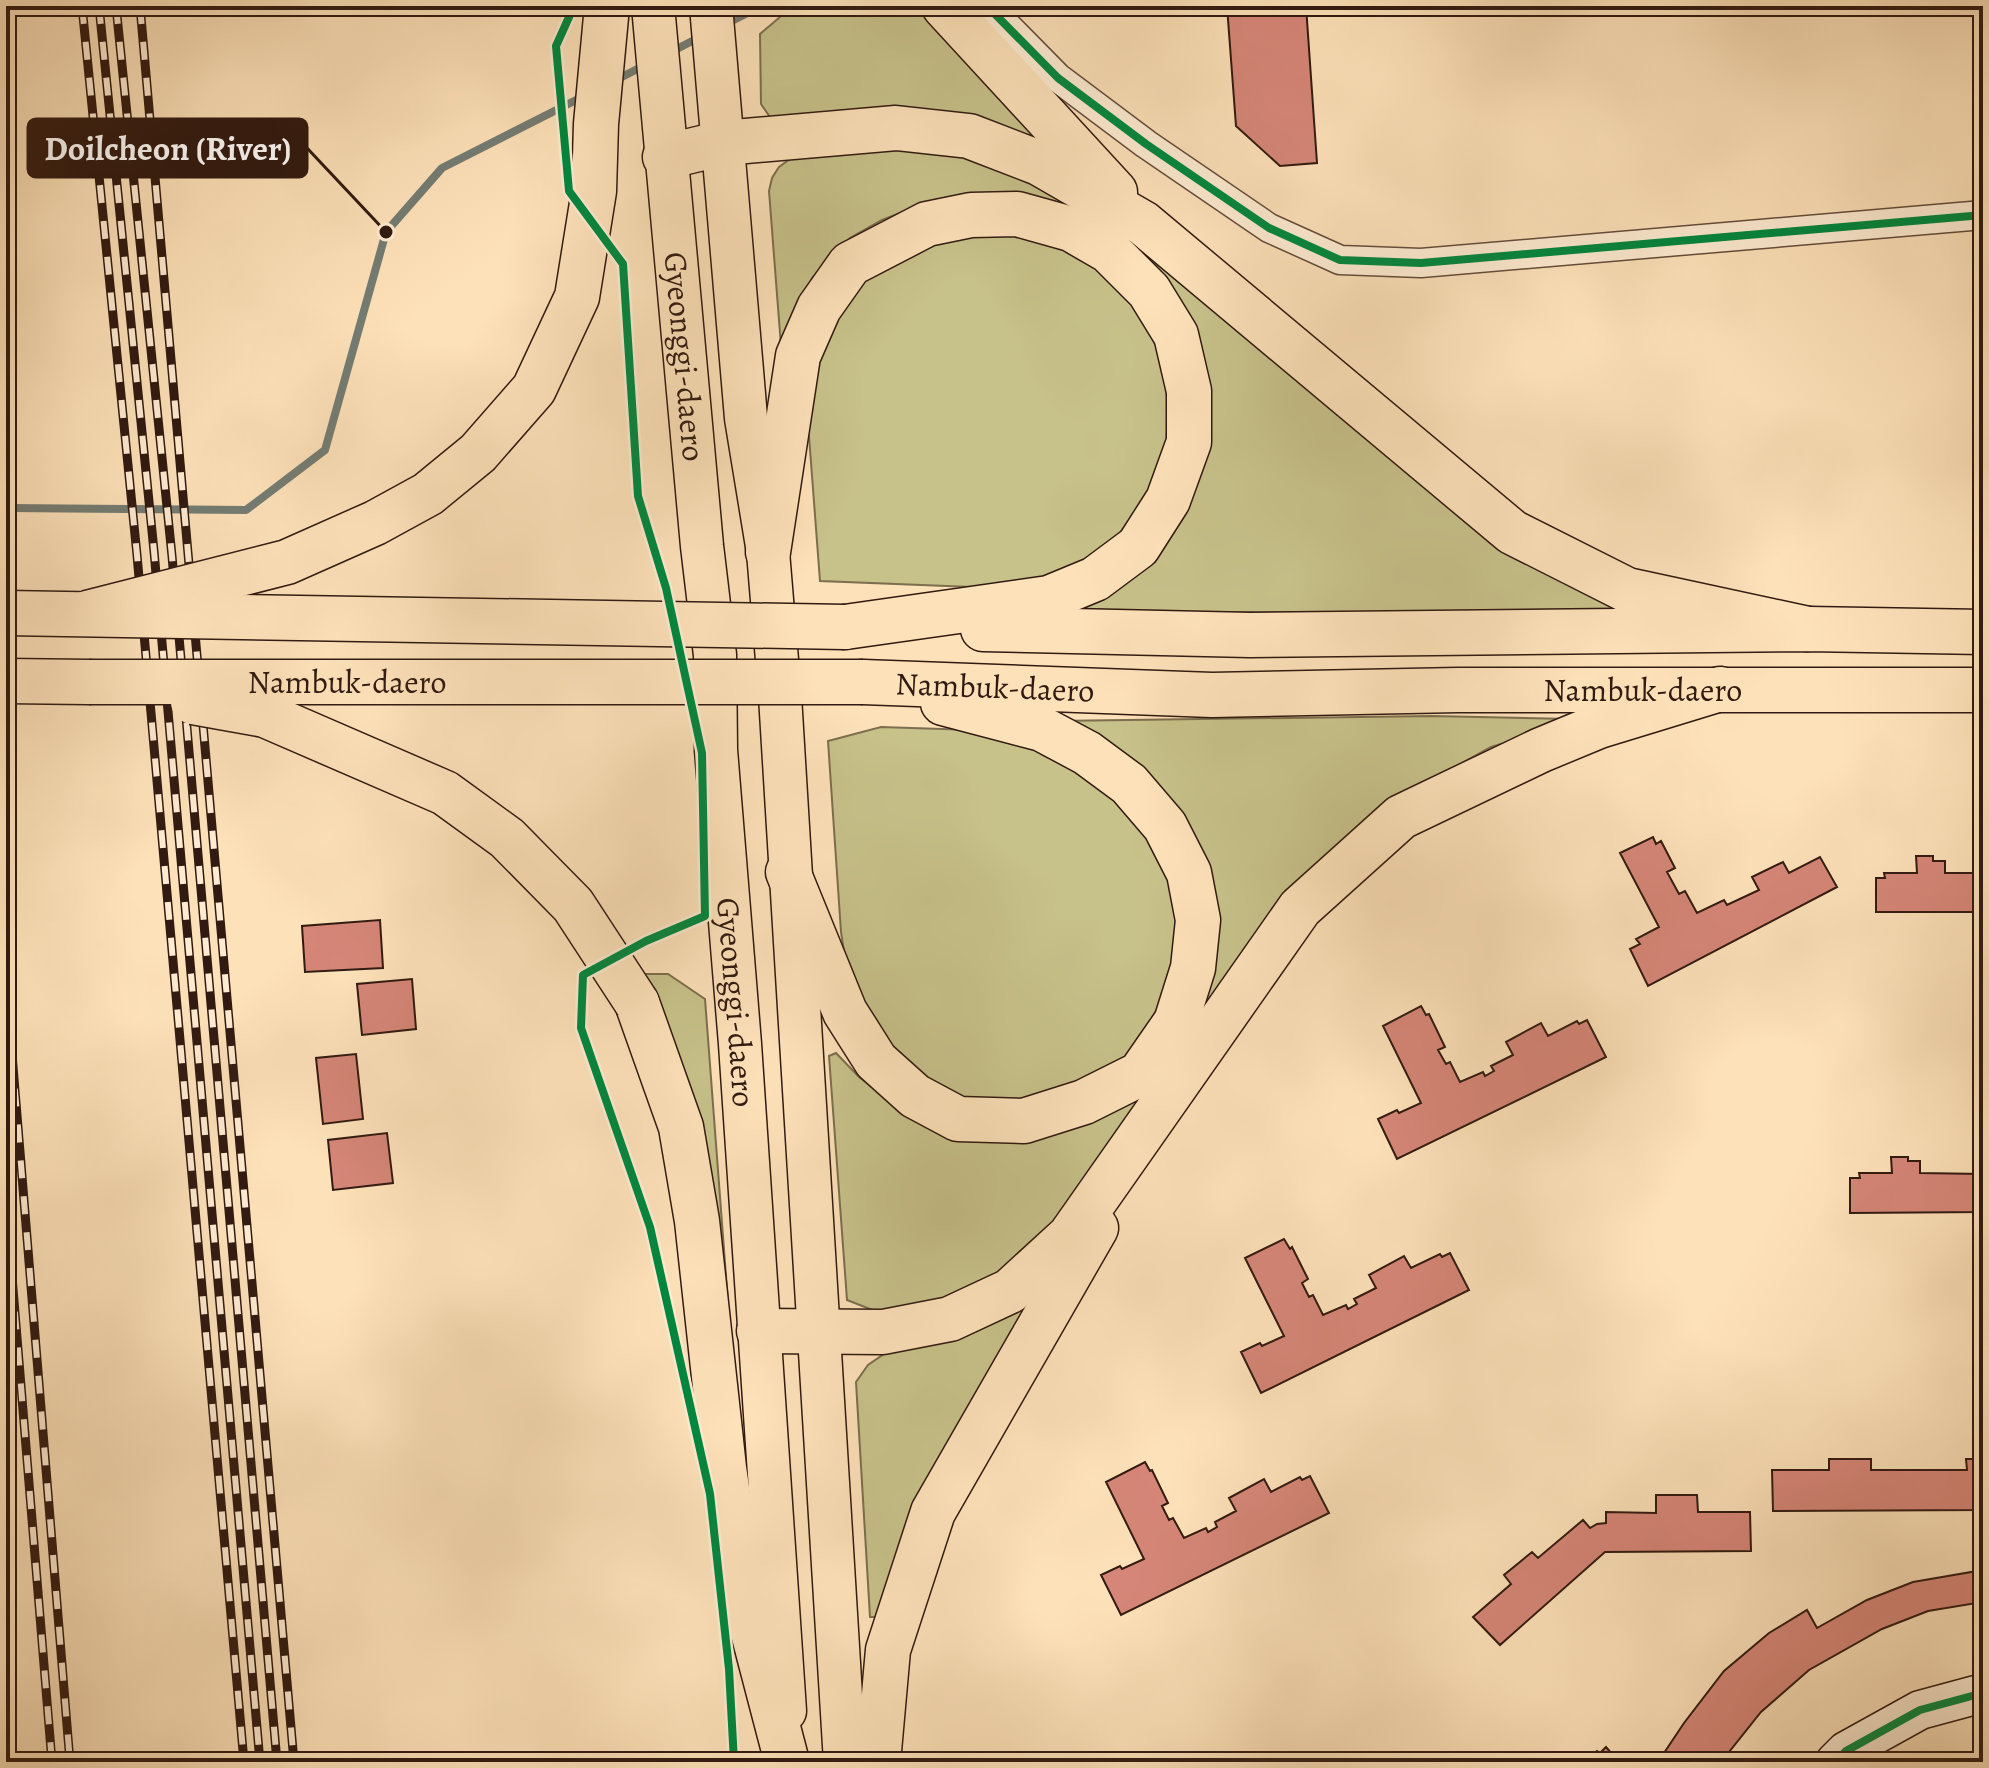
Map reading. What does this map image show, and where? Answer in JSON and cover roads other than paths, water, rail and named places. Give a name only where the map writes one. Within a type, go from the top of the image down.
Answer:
[{"type":"highway","points":[[87,613],[287,562],[375,523],[428,494],[478,453],[534,389],[577,297],[594,191],[596,124],[607,6]]},
{"type":"highway","points":[[944,6],[1143,223],[1512,532],[1627,590],[1808,629]]},
{"type":"highway","points":[[665,157],[723,143],[896,128],[969,136],[1039,163],[1143,223]]},
{"type":"highway","points":[[768,552],[798,356],[819,308],[850,264],[927,224],[971,215],[1017,214],[1071,229],[1109,251],[1149,291],[1176,335],[1189,391],[1189,442],[1168,500],[1138,547],[1095,579],[1049,598],[845,627]]},
{"type":"highway","name":"Nambuk-daero","points":[[6,613],[1250,635],[1808,629],[1983,632]]},
{"type":"highway","name":"Nambuk-daero","points":[[6,681],[863,682],[1212,695],[1458,690],[1983,690]]},
{"type":"highway","points":[[89,682],[265,715],[445,793],[507,838],[573,905],[637,1003],[681,1127],[697,1221],[724,1468],[742,1590],[787,1762]]},
{"type":"highway","points":[[788,872],[845,1012],[876,1061],[915,1096],[958,1119],[1024,1121],[1084,1102],[1140,1074],[1176,1022],[1193,968],[1198,920],[1189,873],[1165,826],[1129,784],[1087,753],[1042,729],[863,682]]},
{"type":"highway","points":[[759,1331],[883,1332],[950,1319],[1010,1291],[1070,1236],[1300,908],[1401,817],[1541,750],[1599,726],[1720,689]]},
{"type":"highway","points":[[878,1762],[888,1650],[933,1512],[1171,1094]]},
{"type":"main road","name":"Gyeonggi-daero","points":[[653,6],[702,546],[715,655],[716,750],[741,1060],[787,1762]]},
{"type":"main road","name":"Gyeonggi-daero","points":[[711,6],[746,418],[768,552],[780,696],[788,872],[845,1762]]},
{"type":"street","points":[[987,6],[1058,78],[1146,144],[1269,228],[1340,260],[1421,263],[1983,215]]},
{"type":"street","points":[[1835,1762],[1846,1751],[1920,1710],[1983,1693]]},
{"type":"waterway","points":[[726,24],[761,6]]},
{"type":"waterway","points":[[669,53],[700,37]]},
{"type":"waterway","points":[[616,80],[647,64]]},
{"type":"waterway","points":[[6,508],[246,510],[325,450],[386,232],[442,168],[586,95]]},
{"type":"railway","points":[[82,6],[137,555],[244,1762]]},
{"type":"railway","points":[[99,6],[154,551],[260,1762]]},
{"type":"railway","points":[[116,6],[172,556],[277,1762]]},
{"type":"railway","points":[[140,6],[294,1762]]},
{"type":"railway","points":[[6,981],[70,1762]]},
{"type":"railway","points":[[6,1204],[52,1762]]},
{"type":"place","name":"Doilcheon (River)","points":[[386,232]]}]
